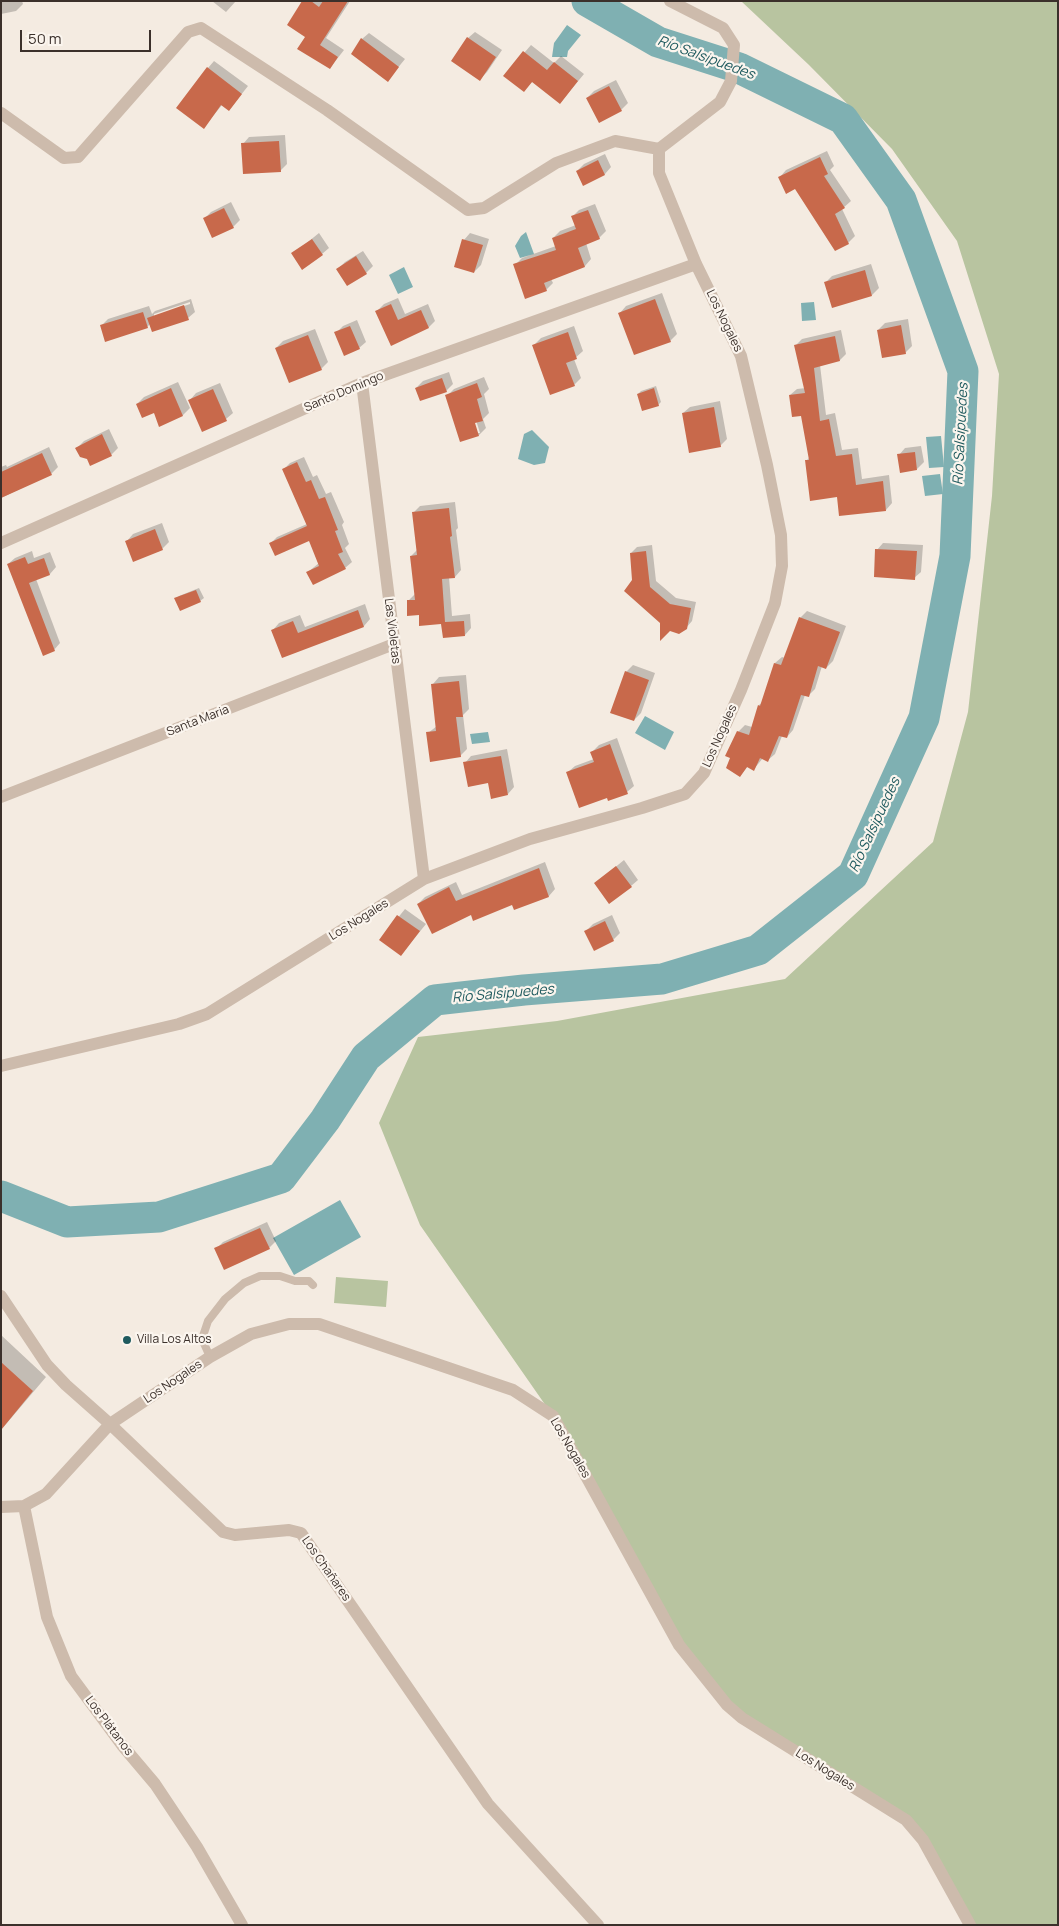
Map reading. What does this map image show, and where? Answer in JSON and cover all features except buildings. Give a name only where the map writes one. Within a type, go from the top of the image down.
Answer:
[{"type":"street","points":[[1,113],[64,158],[78,157],[188,32],[201,28],[327,110],[468,210],[484,208],[556,163],[615,141],[659,149],[720,102],[731,82],[734,45],[723,28],[670,1]]},
{"type":"street","name":"Los Nogales","points":[[1,1066],[179,1024],[207,1014],[424,879],[530,839],[685,794],[704,772],[741,690],[775,603],[782,566],[781,535],[765,456],[741,356],[696,264],[659,173],[659,149]]},
{"type":"street","name":"Santo Domingo","points":[[1,542],[362,383],[696,264]]},
{"type":"street","name":"Las Violetas","points":[[362,383],[424,879]]},
{"type":"street","name":"Santa Maria","points":[[1,798],[394,644]]},
{"type":"street","name":"Los Chañares","points":[[1,1296],[47,1365],[223,1532],[234,1536],[288,1530],[301,1533],[488,1804],[598,1925]]},
{"type":"street","name":"Los Nogales","points":[[1,1508],[24,1506],[46,1494],[110,1424],[210,1357],[251,1334],[289,1324],[319,1324],[513,1390],[552,1416],[679,1646],[727,1705],[742,1718],[906,1820],[923,1840],[970,1925]]},
{"type":"street","name":"Los Plátanos","points":[[24,1506],[47,1617],[71,1676],[122,1745],[155,1784],[197,1847],[242,1925]]},
{"type":"lane","points":[[210,1357],[202,1339],[208,1321],[225,1299],[244,1283],[260,1276],[280,1276],[295,1281],[309,1281],[313,1285]]},
{"type":"green space","points":[[741,1],[1058,1],[1058,1925],[970,1925],[906,1820],[742,1718],[679,1645],[553,1416],[420,1225],[379,1123],[418,1037],[557,1021],[785,979],[933,842],[968,712],[992,496],[999,374],[957,241],[892,149],[809,65]]},
{"type":"green space","points":[[336,1277],[388,1281],[386,1307],[334,1303]]},
{"type":"water","points":[[567,25],[581,35],[568,51],[567,57],[552,57],[554,43]]},
{"type":"water","points":[[526,232],[534,254],[520,258],[515,246]]},
{"type":"water","points":[[404,267],[413,287],[398,294],[389,275]]},
{"type":"water","points":[[814,302],[816,320],[802,321],[801,303]]},
{"type":"water","points":[[532,430],[549,447],[545,463],[534,465],[518,459],[524,434]]},
{"type":"water","points":[[941,436],[944,467],[929,468],[926,437]]},
{"type":"water","points":[[940,474],[943,494],[925,496],[922,476]]},
{"type":"water","points":[[645,716],[674,732],[665,750],[635,733]]},
{"type":"water","points":[[488,732],[490,742],[472,744],[470,734]]},
{"type":"water","points":[[340,1200],[361,1237],[294,1275],[273,1238]]},
{"type":"waterway","name":"Río Salsipuedes","points":[[1,1196],[67,1222],[159,1217],[281,1178],[325,1120],[366,1057],[435,1000],[524,990],[662,979],[758,950],[853,875],[924,718],[955,556],[963,371],[901,200],[843,119],[739,68],[658,42],[587,1]]},
{"type":"place","name":"Villa Los Altos","points":[[127,1340]]}]
